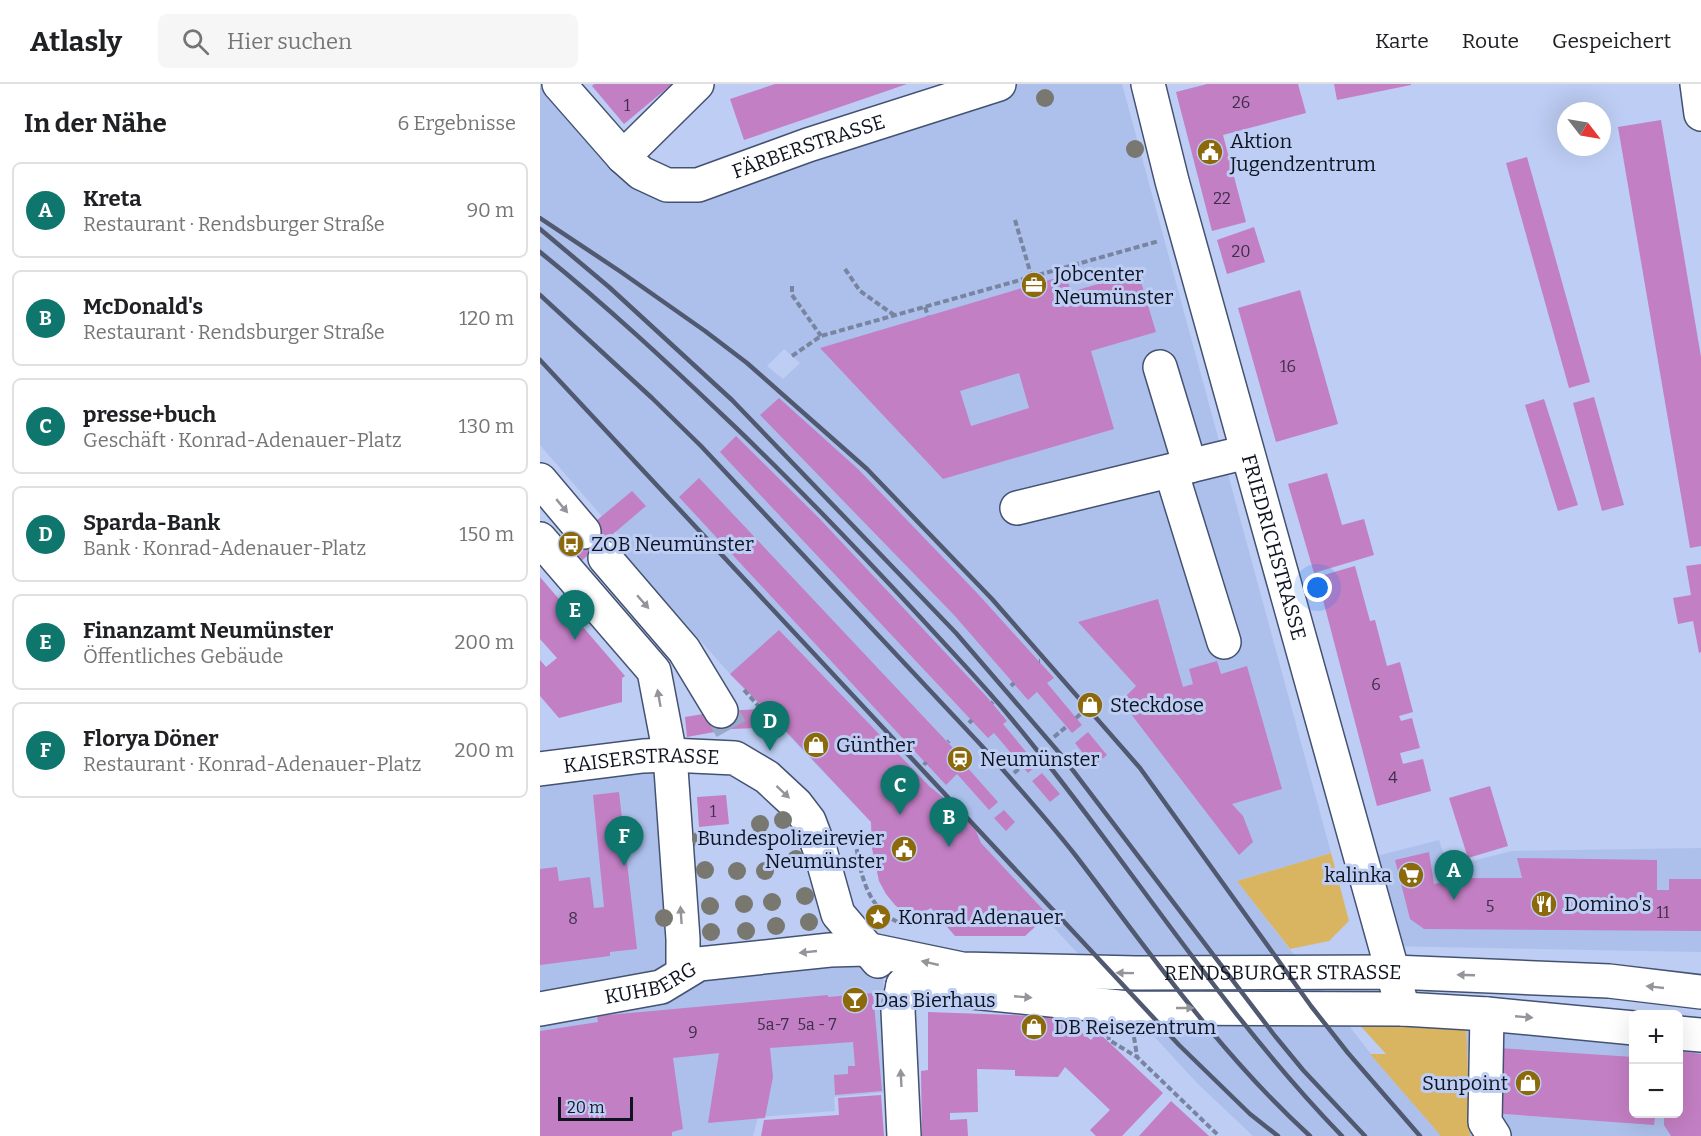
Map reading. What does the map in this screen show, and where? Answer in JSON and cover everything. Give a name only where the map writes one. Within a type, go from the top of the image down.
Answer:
[{"type":"street","name":"FÄRBERSTRASSE","points":[[560,84],[623,157],[641,173],[667,185],[698,185],[808,145],[999,84]]},
{"type":"street","points":[[623,157],[697,84]]},
{"type":"street","name":"FRIEDRICHSTRASSE","points":[[1149,84],[1172,181],[1403,1009]]},
{"type":"street","points":[[1697,84],[1701,114]]},
{"type":"street","points":[[1160,367],[1180,468],[1224,642]]},
{"type":"street","points":[[1017,508],[1247,452]]},
{"type":"street","points":[[540,480],[584,532]]},
{"type":"street","points":[[540,539],[654,671],[670,755],[683,939],[683,973]]},
{"type":"street","points":[[605,558],[684,650],[729,733],[766,777],[796,804],[808,821],[820,850],[838,914],[866,949],[903,985],[898,1010],[904,1136]]},
{"type":"street","name":"KAISERSTRASSE","points":[[543,765],[670,755],[729,733]]},
{"type":"street","name":"RENDSBURGER STRASSE","points":[[866,949],[962,969],[1136,973],[1393,972],[1609,981],[1701,992]]},
{"type":"street","name":"KUHBERG","points":[[540,1009],[661,987],[699,964],[830,950],[866,949]]},
{"type":"street","name":"RENDSBURGER STRASSE","points":[[903,985],[1129,1008],[1403,1009],[1487,1014],[1629,1028]]},
{"type":"street","points":[[1487,1014],[1485,1122],[1494,1136]]},
{"type":"street","points":[[1683,1033],[1701,1035]]},
{"type":"path","points":[[1015,220],[1034,285]]},
{"type":"path","points":[[792,356],[821,336],[1187,233]]},
{"type":"path","points":[[845,269],[860,291],[895,315]]},
{"type":"path","points":[[792,286],[792,296],[821,336]]},
{"type":"path","points":[[925,307],[928,316]]},
{"type":"path","points":[[1076,718],[1084,711]]},
{"type":"path","points":[[1054,737],[1066,727]]},
{"type":"path","points":[[1014,773],[1022,766]]},
{"type":"path","points":[[1106,1030],[1109,1040],[1137,1057],[1219,1136]]},
{"type":"shaded area","points":[[999,84],[1122,84],[1331,853],[1237,881],[1374,1058],[1441,1136],[1253,1136],[1197,1083],[1045,918],[1025,936],[955,936],[931,908],[920,914],[912,915],[902,911],[886,894],[879,881],[872,848],[871,822],[730,674],[614,543],[618,535],[540,445],[540,88],[563,86],[667,185]],"holes":[[[784,349],[800,363],[783,379],[767,366]]]},
{"type":"shaded area","points":[[670,755],[691,982],[860,960],[883,974],[887,1092],[834,1097],[835,1111],[758,1117],[753,1136],[540,1136],[540,757]]},
{"type":"shaded area","points":[[1439,840],[1448,867],[1512,851],[1701,848],[1701,952],[1386,946],[1361,860]]},
{"type":"shaded area","points":[[1331,853],[1349,921],[1329,941],[1290,949],[1237,881]]},
{"type":"shaded area","points":[[1466,1018],[1629,1036],[1629,1118],[1683,1118],[1683,1041],[1701,1043],[1701,1136],[1470,1136]]},
{"type":"shaded area","points":[[1466,1018],[1470,1136],[1441,1136],[1370,1054],[1386,1054],[1357,1022]]},
{"type":"building","points":[[594,84],[672,84],[624,124],[592,86]]},
{"type":"building","points":[[775,84],[907,84],[744,140],[730,99]]},
{"type":"building","points":[[1207,84],[1298,84],[1306,113],[1223,135],[1246,222],[1212,231],[1176,92]]},
{"type":"building","points":[[1334,84],[1411,84],[1411,85],[1337,100]]},
{"type":"building","points":[[1661,120],[1701,357],[1701,546],[1690,548],[1618,127]]},
{"type":"building","points":[[1527,157],[1590,382],[1569,388],[1506,163]]},
{"type":"building","points":[[1254,227],[1265,262],[1227,274],[1217,240]]},
{"type":"building","points":[[1138,272],[1156,332],[1091,351],[1114,429],[943,479],[820,348],[1066,275],[1071,292]],"holes":[[[1019,373],[1029,408],[971,426],[960,391]]]},
{"type":"building","points":[[1300,290],[1338,424],[1276,442],[1238,308]]},
{"type":"building","points":[[1594,397],[1624,505],[1602,511],[1573,403]]},
{"type":"building","points":[[779,398],[858,469],[978,594],[1054,678],[1047,683],[1082,725],[1072,733],[1037,692],[1028,700],[954,615],[760,415]]},
{"type":"building","points":[[1544,399],[1578,505],[1558,511],[1525,405]]},
{"type":"building","points":[[736,436],[818,517],[986,696],[1007,721],[1003,724],[1037,765],[1028,773],[994,733],[988,738],[720,452]]},
{"type":"building","points":[[1327,473],[1342,525],[1364,519],[1374,555],[1314,573],[1288,484]]},
{"type":"building","points":[[699,478],[968,764],[966,766],[998,802],[989,810],[957,774],[946,785],[679,497]]},
{"type":"building","points":[[632,491],[646,506],[580,562],[566,546]]},
{"type":"building","points":[[1701,564],[1701,652],[1699,653],[1693,621],[1678,624],[1673,598],[1691,595],[1686,566]]},
{"type":"building","points":[[1355,566],[1370,621],[1375,620],[1387,666],[1400,662],[1413,712],[1399,716],[1401,721],[1412,718],[1420,748],[1400,753],[1403,764],[1423,759],[1431,791],[1377,806],[1317,577]]},
{"type":"building","points":[[540,577],[625,676],[622,678],[622,702],[559,718],[540,696],[540,660],[546,667],[557,658],[540,639]]},
{"type":"building","points":[[1158,599],[1183,687],[1193,684],[1189,669],[1217,661],[1221,674],[1247,666],[1282,789],[1232,804],[1243,816],[1253,842],[1239,855],[1121,701],[1136,686],[1078,622]]},
{"type":"building","points":[[779,630],[929,786],[966,820],[976,831],[981,843],[1048,915],[1025,936],[955,936],[931,908],[920,914],[912,915],[895,905],[879,881],[872,848],[871,822],[782,727],[731,729],[687,737],[685,717],[721,711],[765,709],[730,674]]},
{"type":"building","points":[[1088,732],[1107,755],[1093,766],[1075,743]]},
{"type":"building","points":[[1042,773],[1060,794],[1050,802],[1032,781]]},
{"type":"building","points":[[1490,786],[1508,846],[1468,858],[1449,798]]},
{"type":"building","points":[[619,792],[637,949],[610,952],[610,956],[540,965],[540,869],[557,867],[559,881],[590,877],[594,908],[604,907],[593,795]]},
{"type":"building","points":[[726,795],[729,824],[699,827],[697,797]]},
{"type":"building","points":[[1004,810],[1015,822],[1006,831],[994,818]]},
{"type":"building","points":[[1429,852],[1434,884],[1459,878],[1522,878],[1517,858],[1657,860],[1657,890],[1669,890],[1669,879],[1701,879],[1701,931],[1424,929],[1410,919],[1395,860]]},
{"type":"building","points":[[873,993],[882,1091],[835,1095],[834,1075],[848,1074],[848,1066],[855,1066],[853,1042],[770,1048],[773,1077],[765,1118],[708,1123],[719,1053],[673,1058],[683,1129],[672,1132],[672,1136],[540,1136],[540,1031],[598,1022],[597,1016]]},
{"type":"building","points":[[928,1012],[1063,1017],[1091,1040],[1098,1032],[1163,1093],[1122,1136],[1096,1136],[1090,1130],[1110,1110],[1065,1067],[1058,1077],[1015,1076],[1015,1070],[977,1069],[978,1112],[950,1113],[950,1120],[967,1119],[968,1136],[922,1136],[921,1071],[928,1070]]},
{"type":"building","points":[[1498,1048],[1629,1057],[1629,1118],[1655,1118],[1654,1125],[1491,1113]]},
{"type":"building","points":[[1683,1052],[1701,1054],[1701,1136],[1671,1136],[1664,1125],[1664,1118],[1683,1118]]},
{"type":"building","points":[[881,1095],[884,1136],[761,1136],[764,1120],[839,1115],[838,1098]]},
{"type":"building","points":[[1171,1101],[1209,1136],[1139,1136]]},
{"type":"tunnel","points":[[721,711],[731,729]]},
{"type":"railway","points":[[540,218],[621,272],[747,363],[867,469],[992,599],[1140,768],[1311,1006],[1348,1053],[1420,1136]]},
{"type":"railway","points":[[540,229],[609,287],[732,400],[956,633],[1062,756],[1275,1036],[1303,1070],[1365,1136]]},
{"type":"railway","points":[[540,252],[638,336],[757,448],[852,544],[977,679],[1052,769],[1254,1036],[1342,1136]]},
{"type":"railway","points":[[540,295],[701,446],[981,745],[1065,842],[1216,1037],[1277,1104],[1310,1136]]},
{"type":"railway","points":[[540,360],[1179,1045],[1250,1114],[1278,1136]]},
{"type":"place","name":"Aktion Jugendzentrum","points":[[1210,152]]},
{"type":"place","name":"Jobcenter Neumünster","points":[[1034,285]]},
{"type":"place","name":"ZOB Neumünster","points":[[571,544]]},
{"type":"place","name":"Finanzamt Neumünster","points":[[575,640]]},
{"type":"place","name":"Steckdose","points":[[1090,705]]},
{"type":"place","name":"Günther","points":[[816,745]]},
{"type":"place","name":"Sparda-Bank","points":[[770,751]]},
{"type":"place","name":"Neumünster","points":[[960,759]]},
{"type":"place","name":"presse+buch","points":[[900,815]]},
{"type":"place","name":"McDonald's","points":[[949,847]]},
{"type":"place","name":"Bundespolizeirevier Neumünster","points":[[904,849]]},
{"type":"place","name":"Florya Döner","points":[[624,866]]},
{"type":"place","name":"kalinka","points":[[1411,875]]},
{"type":"place","name":"Kreta","points":[[1454,900]]},
{"type":"place","name":"Domino's","points":[[1544,904]]},
{"type":"place","name":"Konrad Adenauer","points":[[878,917]]},
{"type":"place","name":"Das Bierhaus","points":[[855,1000]]},
{"type":"place","name":"DB Reisezentrum","points":[[1034,1027]]},
{"type":"place","name":"Sunpoint","points":[[1528,1083]]}]
